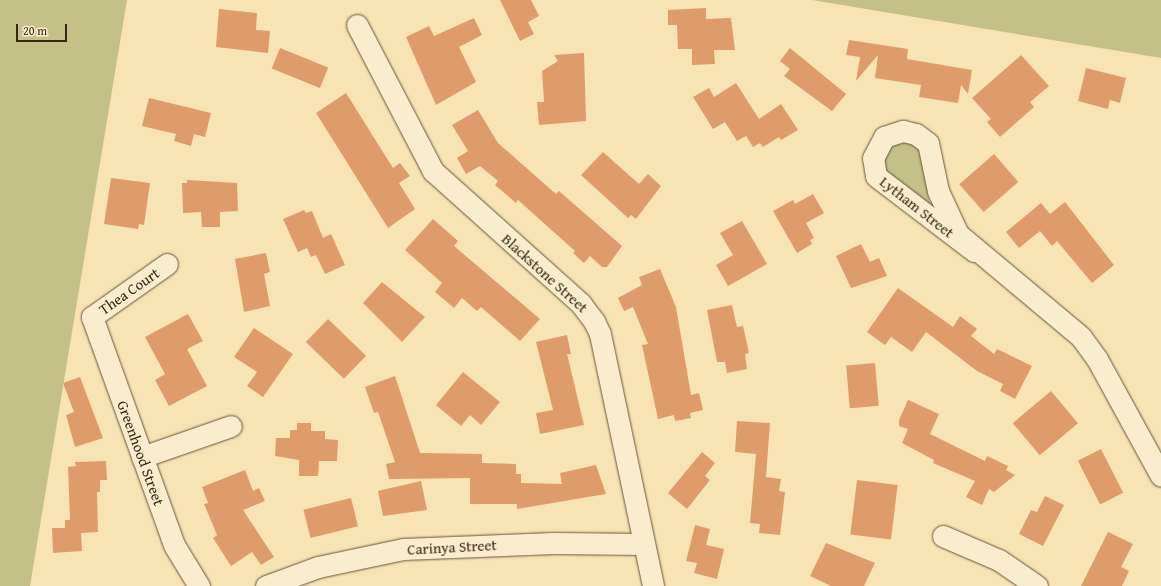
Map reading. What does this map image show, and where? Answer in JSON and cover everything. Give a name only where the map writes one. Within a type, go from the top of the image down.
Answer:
[{"type":"street","name":"Blackstone Street","points":[[357,25],[433,171],[581,304],[594,321],[600,334],[653,586]]},
{"type":"street","name":"Lytham Street","points":[[974,251],[958,234],[947,215],[928,143],[916,134],[903,131],[884,137],[873,158],[876,176],[974,251],[1081,337],[1100,365],[1161,476]]},
{"type":"street","name":"Thea Court","points":[[92,317],[167,264]]},
{"type":"street","name":"Greenhood Street","points":[[92,317],[174,546],[199,586]]},
{"type":"street","points":[[142,457],[231,426]]},
{"type":"street","points":[[943,536],[1005,563],[1037,586]]},
{"type":"street","name":"Carinya Street","points":[[266,586],[318,567],[403,549],[554,543],[643,544]]},
{"type":"shaded area","points":[[0,0],[127,0],[30,586],[0,586]]},
{"type":"shaded area","points":[[812,0],[1161,0],[1161,58]]},
{"type":"shaded area","points":[[899,142],[909,142],[919,149],[930,205],[885,171],[883,162],[887,148]]},
{"type":"building","points":[[500,0],[531,0],[539,16],[528,22],[534,34],[520,41]]},
{"type":"building","points":[[706,8],[706,19],[731,18],[735,50],[714,50],[715,64],[692,65],[692,49],[678,49],[677,25],[668,25],[668,10]]},
{"type":"building","points":[[219,9],[257,13],[256,30],[270,31],[268,53],[216,47]]},
{"type":"building","points":[[474,18],[482,35],[459,47],[476,82],[436,105],[406,37],[429,26],[434,36]]},
{"type":"building","points":[[849,40],[908,49],[907,59],[972,70],[968,94],[961,85],[958,103],[919,97],[921,85],[875,78],[878,55],[856,81],[860,57],[846,55]]},
{"type":"building","points":[[280,48],[328,67],[320,88],[272,68]]},
{"type":"building","points":[[790,48],[846,94],[832,111],[784,76],[790,69],[780,61]]},
{"type":"building","points":[[584,53],[586,121],[539,125],[537,102],[544,102],[542,71],[558,61],[554,55]]},
{"type":"building","points":[[1021,55],[1049,86],[1030,102],[1034,107],[1000,137],[987,122],[991,119],[972,98]]},
{"type":"building","points":[[1086,68],[1126,78],[1120,103],[1110,100],[1108,109],[1078,101]]},
{"type":"building","points":[[736,83],[759,119],[781,104],[798,130],[781,140],[779,137],[763,147],[760,143],[753,147],[746,136],[737,141],[725,122],[713,129],[693,97],[709,88],[714,97]]},
{"type":"building","points":[[346,93],[393,168],[400,163],[410,176],[399,183],[415,209],[388,228],[316,113]]},
{"type":"building","points":[[149,98],[211,113],[205,137],[194,134],[191,146],[174,141],[176,134],[142,126]]},
{"type":"building","points":[[478,110],[498,143],[556,194],[559,191],[622,246],[607,267],[602,267],[590,256],[584,263],[573,253],[575,251],[518,200],[516,203],[495,185],[498,181],[480,166],[466,174],[457,158],[468,151],[452,125]]},
{"type":"building","points":[[603,152],[639,184],[648,174],[661,186],[636,219],[631,215],[628,218],[581,175]]},
{"type":"building","points":[[994,154],[1018,182],[984,212],[959,184]]},
{"type":"building","points":[[111,178],[150,183],[144,225],[139,224],[138,229],[104,224]]},
{"type":"building","points":[[187,180],[237,183],[238,211],[220,212],[220,227],[202,227],[201,212],[183,213],[182,183],[187,183]]},
{"type":"building","points":[[813,194],[824,213],[806,223],[814,238],[810,240],[812,244],[797,253],[773,211],[793,200],[795,204]]},
{"type":"building","points":[[1065,202],[1114,265],[1092,283],[1057,241],[1052,246],[1040,231],[1019,248],[1006,232],[1041,203],[1050,214]]},
{"type":"building","points":[[304,210],[306,213],[312,211],[323,238],[331,234],[345,265],[325,274],[316,255],[311,257],[307,248],[298,252],[283,219]]},
{"type":"building","points":[[433,219],[458,241],[454,246],[540,319],[520,341],[481,307],[477,311],[462,298],[454,308],[435,292],[442,283],[405,250]]},
{"type":"building","points":[[742,221],[767,264],[728,286],[716,265],[733,255],[720,233]]},
{"type":"building","points":[[861,244],[870,262],[879,258],[887,276],[851,288],[836,256]]},
{"type":"building","points":[[266,253],[270,272],[264,274],[270,306],[244,312],[235,259]]},
{"type":"building","points":[[660,269],[676,307],[691,395],[699,393],[703,410],[690,413],[691,418],[675,421],[674,415],[658,419],[642,345],[648,344],[633,307],[624,311],[618,298],[642,285],[639,277]]},
{"type":"building","points":[[382,282],[425,317],[402,342],[363,303]]},
{"type":"building","points":[[898,288],[953,327],[960,316],[977,329],[971,336],[994,354],[997,349],[1032,366],[1015,399],[1000,391],[1003,384],[977,371],[926,332],[912,352],[891,337],[885,345],[867,332]]},
{"type":"building","points":[[732,305],[737,327],[743,326],[749,353],[745,354],[747,369],[727,373],[725,362],[717,362],[707,310]]},
{"type":"building","points":[[188,314],[203,341],[187,349],[207,386],[169,406],[155,380],[165,374],[145,337]]},
{"type":"building","points":[[328,319],[366,356],[344,379],[306,342]]},
{"type":"building","points":[[254,328],[293,354],[263,397],[247,386],[257,372],[234,357]]},
{"type":"building","points":[[567,335],[571,354],[567,354],[584,425],[540,434],[536,413],[553,410],[536,342]]},
{"type":"building","points":[[875,363],[879,406],[850,408],[846,366]]},
{"type":"building","points":[[463,372],[500,402],[481,425],[470,415],[461,426],[436,405]]},
{"type":"building","points":[[395,376],[420,453],[482,454],[482,463],[516,464],[516,474],[521,474],[521,483],[562,484],[560,473],[596,465],[606,494],[517,509],[517,504],[470,504],[470,478],[389,479],[386,464],[395,462],[378,412],[374,413],[365,387]]},
{"type":"building","points":[[80,377],[103,438],[75,447],[66,415],[74,412],[63,383]]},
{"type":"building","points":[[1051,391],[1078,423],[1040,455],[1013,423]]},
{"type":"building","points":[[908,400],[939,414],[930,434],[985,461],[987,456],[1008,466],[1006,470],[1015,475],[994,492],[989,489],[982,505],[966,497],[975,481],[933,463],[934,460],[902,443],[908,429],[899,426],[899,420]]},
{"type":"building","points":[[737,421],[770,423],[766,477],[781,479],[779,491],[785,492],[780,535],[759,533],[760,524],[750,523],[756,454],[735,452]]},
{"type":"building","points":[[297,423],[311,423],[311,431],[325,431],[325,439],[338,440],[337,461],[319,461],[318,476],[299,476],[299,460],[275,456],[276,438],[290,438],[290,430],[297,430]]},
{"type":"building","points":[[1101,449],[1123,493],[1100,504],[1078,461]]},
{"type":"building","points":[[702,452],[715,463],[705,476],[710,480],[687,509],[668,493]]},
{"type":"building","points":[[106,461],[107,480],[100,480],[100,492],[97,492],[98,532],[81,533],[82,551],[53,553],[52,528],[65,528],[65,520],[70,520],[68,467],[76,466],[75,462]]},
{"type":"building","points":[[245,470],[253,491],[259,488],[265,501],[243,510],[274,557],[261,565],[252,552],[231,566],[213,538],[217,535],[204,504],[208,503],[202,487]]},
{"type":"building","points":[[857,480],[898,485],[891,540],[850,535]]},
{"type":"building","points":[[421,481],[427,510],[383,516],[378,491]]},
{"type":"building","points":[[1045,496],[1064,505],[1043,546],[1019,534],[1031,510],[1037,512]]},
{"type":"building","points":[[351,498],[358,526],[310,538],[303,510]]},
{"type":"building","points":[[695,525],[710,529],[706,545],[724,549],[717,579],[694,573],[697,563],[686,561]]},
{"type":"building","points":[[1108,532],[1133,544],[1121,567],[1129,571],[1122,586],[1081,586]]},
{"type":"building","points":[[826,543],[875,563],[864,586],[831,586],[810,576]]}]
